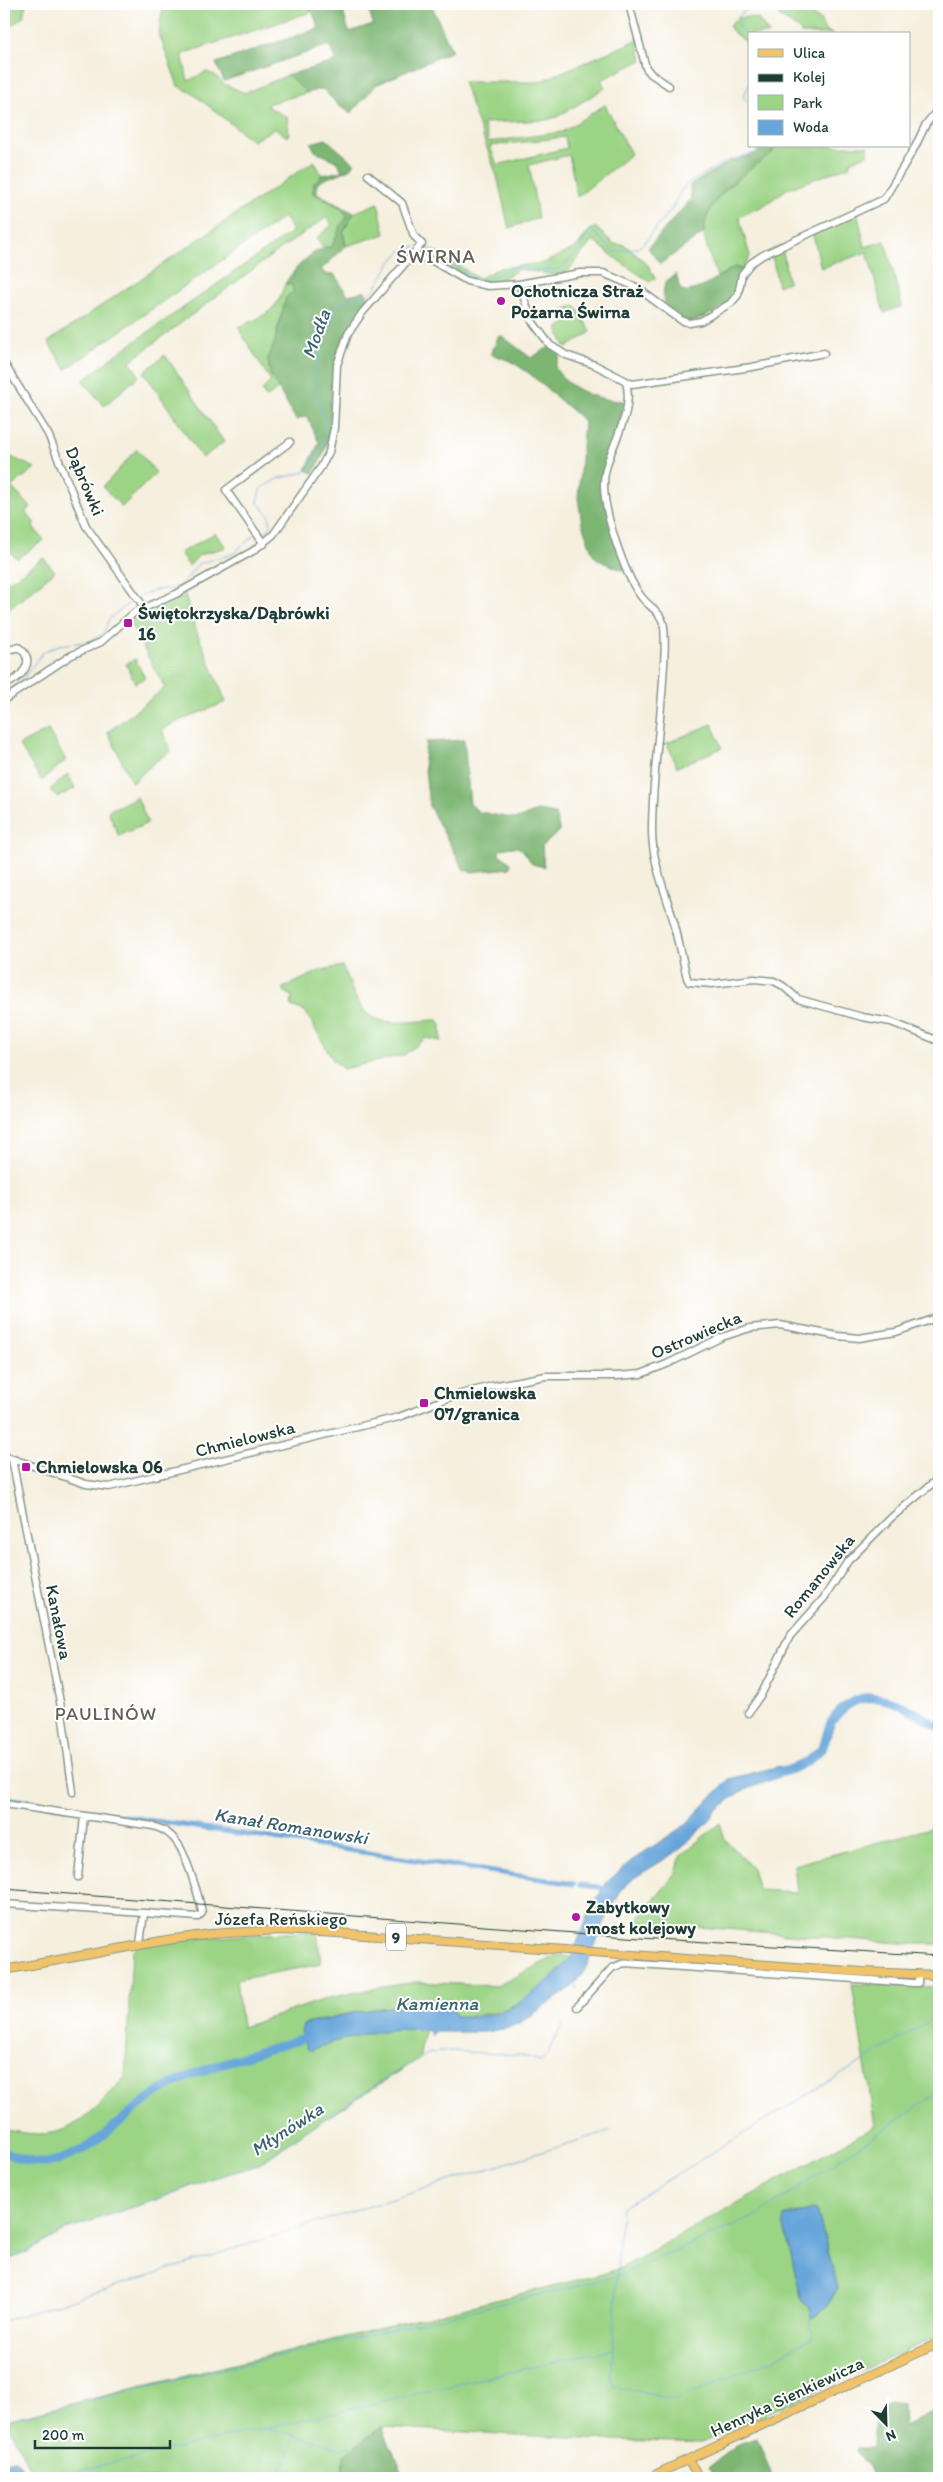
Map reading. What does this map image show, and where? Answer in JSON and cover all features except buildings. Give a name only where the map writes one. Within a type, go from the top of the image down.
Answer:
[{"type":"main road","name":"Józefa Reńskiego","points":[[4,1970],[140,1944],[211,1934],[297,1930],[918,1974]]},
{"type":"main road","name":"9","points":[[918,1974],[939,1975]]},
{"type":"main road","name":"Henryka Sienkiewicza","points":[[648,2478],[939,2343]]},
{"type":"main road","points":[[692,2469],[702,2454]]},
{"type":"main road","points":[[689,2460],[694,2478]]},
{"type":"main road","points":[[674,2467],[692,2469],[699,2478]]},
{"type":"street","points":[[629,4],[646,68],[651,74],[669,86]]},
{"type":"street","points":[[368,175],[402,203],[407,210],[417,249],[431,260],[467,281],[479,285],[519,284],[580,273],[603,273],[636,287],[681,320],[689,323],[701,321],[721,311],[736,298],[742,274],[756,259],[782,244],[884,199],[915,147],[926,124],[939,108]]},
{"type":"street","points":[[4,700],[70,656],[101,642],[127,618],[144,607],[176,594],[264,544],[286,518],[329,452],[334,428],[337,365],[348,334],[362,313],[417,249]]},
{"type":"street","points":[[519,284],[532,321],[550,344],[566,356],[595,365],[626,382],[652,382],[824,353]]},
{"type":"street","name":"Dąbrówki","points":[[4,363],[48,434],[86,526],[144,607]]},
{"type":"street","points":[[626,382],[627,401],[620,432],[604,484],[611,522],[629,573],[641,597],[662,618],[664,626],[661,715],[654,773],[652,833],[659,876],[676,929],[687,978],[689,982],[712,984],[754,979],[774,982],[798,1000],[862,1017],[891,1022],[939,1041]]},
{"type":"street","points":[[264,544],[226,490],[290,442]]},
{"type":"street","points":[[4,685],[19,678],[27,665],[28,659],[24,651],[18,647],[12,649]]},
{"type":"street","name":"Ostrowiecka","points":[[492,1386],[546,1376],[617,1376],[640,1374],[667,1364],[722,1337],[761,1326],[780,1325],[859,1338],[896,1332],[939,1317]]},
{"type":"street","name":"Chmielowska","points":[[4,1456],[93,1486],[109,1486],[399,1416],[453,1396],[492,1386]]},
{"type":"street","name":"Kanałowa","points":[[12,1459],[62,1712],[73,1792]]},
{"type":"street","name":"Romanowska","points":[[748,1713],[762,1693],[790,1636],[824,1598],[848,1560],[892,1517],[939,1478]]},
{"type":"street","points":[[4,1804],[153,1826],[162,1829],[181,1848],[202,1911],[198,1917],[188,1917],[4,1904]]},
{"type":"street","points":[[78,1877],[84,1816]]},
{"type":"street","points":[[140,1944],[144,1913]]},
{"type":"street","points":[[577,2007],[612,1968],[624,1963],[913,1983],[918,1983],[918,1974]]},
{"type":"green space","points":[[4,4],[26,4],[23,17],[4,31]]},
{"type":"green space","points":[[163,4],[309,4],[311,12],[182,54],[188,81],[206,72],[215,75],[224,84],[245,93],[288,75],[306,93],[267,104],[268,107],[287,117],[289,133],[287,137],[275,128],[253,141],[192,93],[178,86],[159,34]]},
{"type":"green space","points":[[309,4],[341,4],[349,32],[373,24],[367,4],[431,4],[452,51],[376,85],[351,113],[339,106],[323,89],[306,93],[288,75],[337,61],[329,45],[224,81],[216,63],[319,28]]},
{"type":"green space","points":[[812,4],[813,16],[820,19],[825,31],[828,32],[801,32],[779,16],[780,9]]},
{"type":"green space","points":[[748,17],[758,19],[768,32],[748,32],[748,43],[735,34],[729,26],[737,18]]},
{"type":"green space","points":[[637,40],[642,60],[601,80],[605,88],[557,117],[546,120],[483,123],[489,142],[562,132],[605,105],[631,154],[577,197],[569,155],[529,165],[538,218],[509,228],[497,176],[463,82],[539,82]],"holes":[[[565,137],[567,148],[497,165],[490,146]]]},
{"type":"green space","points":[[326,139],[355,164],[351,168],[317,184],[317,193],[354,213],[343,232],[346,246],[321,270],[327,275],[334,274],[348,295],[365,291],[369,299],[349,329],[335,363],[327,444],[322,458],[313,473],[306,470],[319,443],[307,416],[296,420],[270,374],[268,359],[275,342],[286,297],[294,291],[291,284],[285,284],[293,272],[311,255],[325,248],[332,247],[341,225],[348,216],[340,207],[313,193],[314,183],[322,175],[342,171],[338,162],[315,151],[311,143]]},
{"type":"green space","points":[[762,148],[774,148],[773,152],[740,177],[719,197],[711,208],[706,220],[704,233],[660,264],[648,248],[691,199],[690,185],[729,162],[755,154]]},
{"type":"green space","points":[[774,148],[868,148],[868,154],[850,162],[850,166],[787,189],[763,206],[739,217],[750,256],[742,270],[735,267],[717,277],[707,249],[704,232],[705,220],[710,209],[729,187],[773,152]]},
{"type":"green space","points":[[314,161],[322,175],[314,183],[313,193],[340,207],[348,216],[341,225],[332,247],[322,247],[316,238],[332,225],[327,217],[279,250],[130,361],[139,376],[104,406],[83,381],[114,356],[293,231],[284,217],[66,369],[48,342]]},
{"type":"green space","points":[[378,203],[385,234],[346,246],[343,232],[354,213]]},
{"type":"green space","points":[[857,211],[865,247],[885,241],[902,306],[884,313],[867,252],[821,268],[812,231]]},
{"type":"green space","points":[[595,227],[614,244],[625,245],[648,265],[655,278],[650,282],[593,240],[568,271],[555,275],[519,269],[496,280],[478,282],[469,279],[439,261],[442,254],[474,276],[480,278],[499,268],[544,263],[577,247],[589,231]]},
{"type":"green space","points":[[782,245],[788,282],[778,286],[771,250]]},
{"type":"green space","points":[[735,267],[742,270],[737,294],[729,303],[715,312],[700,319],[689,321],[666,307],[663,294],[665,282],[676,274],[680,289],[686,292],[702,287]]},
{"type":"green space","points":[[285,284],[291,284],[294,291],[280,317],[275,342],[268,359],[270,374],[279,388],[266,398],[262,390],[271,381],[239,327],[268,312],[278,301]]},
{"type":"green space","points":[[575,305],[591,332],[566,348],[557,329],[569,321],[563,310]]},
{"type":"green space","points":[[502,336],[531,358],[549,347],[560,355],[555,367],[567,382],[585,393],[605,399],[624,401],[618,431],[601,482],[625,571],[598,560],[593,554],[582,524],[578,498],[584,421],[530,374],[511,361],[491,354],[498,337]]},
{"type":"green space","points":[[165,355],[224,442],[202,458],[144,372]]},
{"type":"green space","points":[[137,449],[156,473],[122,507],[103,487]]},
{"type":"green space","points":[[9,456],[35,468],[11,487],[31,507],[25,512],[35,523],[32,526],[44,540],[17,559],[4,545],[4,491],[8,488],[4,483],[4,465]]},
{"type":"green space","points":[[215,533],[226,547],[199,555],[189,566],[180,553]]},
{"type":"green space","points":[[43,558],[55,571],[4,614],[4,585]]},
{"type":"green space","points":[[185,594],[191,618],[226,702],[174,723],[162,730],[171,751],[156,761],[132,783],[108,732],[165,688],[129,621],[161,603]]},
{"type":"green space","points":[[135,659],[145,678],[135,683],[126,664]]},
{"type":"green space","points":[[712,724],[722,748],[677,767],[667,743]]},
{"type":"green space","points":[[48,730],[66,760],[42,781],[19,745]]},
{"type":"green space","points":[[464,740],[470,804],[479,812],[517,819],[537,811],[555,814],[560,831],[542,846],[544,867],[532,864],[522,850],[511,847],[499,850],[499,854],[511,863],[510,868],[472,872],[464,870],[429,806],[424,760],[426,742]]},
{"type":"green space","points":[[68,774],[75,788],[58,797],[50,790]]},
{"type":"green space","points":[[137,797],[148,823],[119,836],[108,811]]},
{"type":"green space","points":[[342,966],[356,999],[370,1016],[388,1022],[438,1020],[441,1025],[441,1041],[426,1038],[404,1055],[343,1069],[333,1060],[305,1011],[291,1006],[292,996],[285,992],[283,988],[322,970]]},
{"type":"green space","points":[[720,1823],[725,1839],[752,1868],[758,1890],[797,1892],[794,1865],[934,1827],[939,1846],[939,1944],[912,1944],[636,1922],[676,1873],[681,1855]]},
{"type":"green space","points":[[317,1931],[321,1964],[236,1980],[242,2027],[329,1998],[371,1989],[416,1982],[497,1986],[558,1955],[571,1957],[559,1971],[534,1993],[506,2008],[491,2013],[455,2016],[452,2006],[413,2005],[359,2012],[303,2025],[301,2039],[355,2021],[428,2018],[419,2059],[312,2127],[258,2165],[207,2180],[158,2199],[69,2228],[27,2252],[4,2262],[4,2130],[38,2134],[52,2133],[65,2129],[87,2116],[125,2077],[132,1952],[140,1944],[167,1940]]},
{"type":"green space","points":[[852,1984],[939,1987],[939,2336],[701,2443],[585,2439],[382,2427],[343,2455],[343,2478],[34,2478],[6,2420],[606,2273],[623,2267],[875,2126]],"holes":[[[817,2210],[838,2288],[826,2306],[813,2319],[784,2217],[793,2213]]]},
{"type":"green space","points":[[890,2402],[903,2404],[904,2426],[939,2410],[939,2478],[873,2478],[869,2468],[856,2453],[857,2448],[873,2448],[875,2416]]},
{"type":"green space","points":[[382,2427],[402,2473],[387,2478],[343,2478],[343,2455]]},
{"type":"green space","points":[[757,2438],[773,2478],[714,2478],[709,2467],[739,2444]]},
{"type":"water","points":[[780,1766],[782,1776],[740,1792],[716,1810],[709,1822],[675,1853],[634,1878],[621,1891],[604,1923],[585,1970],[570,1989],[520,2023],[503,2029],[485,2032],[435,2032],[431,2036],[430,2031],[399,2029],[370,2033],[342,2040],[313,2049],[312,2051],[306,2048],[301,2031],[303,2025],[359,2012],[413,2005],[432,2005],[452,2006],[455,2016],[475,2017],[500,2012],[517,2004],[556,1974],[571,1957],[594,1902],[607,1882],[631,1861],[685,1825],[729,1779]]},
{"type":"water","points":[[812,2209],[817,2210],[838,2288],[826,2306],[812,2319],[808,2306],[802,2302],[783,2222],[784,2217]]},
{"type":"water","points":[[14,2459],[20,2464],[24,2475],[19,2478],[8,2474],[4,2475],[4,2462]]},
{"type":"waterway","name":"Modła","points":[[748,37],[738,27],[737,18],[757,4]]},
{"type":"waterway","name":"Modła","points":[[748,87],[743,97],[748,101]]},
{"type":"waterway","name":"Modła","points":[[422,248],[438,252],[466,274],[482,281],[515,267],[543,270],[560,269],[578,252],[588,232],[591,230],[614,252],[637,248],[643,244],[673,207],[680,192],[688,183],[727,161],[754,153],[759,148]]},
{"type":"waterway","name":"Modła","points":[[260,532],[269,530],[271,525],[269,515],[258,503],[260,489],[277,479],[305,472],[321,450],[325,438],[325,420],[313,384],[323,340],[332,324],[335,310],[349,300],[370,293],[381,280],[394,258],[406,249],[415,247]]},
{"type":"waterway","name":"Modła","points":[[140,596],[156,590],[176,588],[182,584],[198,564],[233,554],[254,535]]},
{"type":"waterway","name":"Modła","points":[[4,692],[20,683],[43,652],[59,645],[88,642],[103,634],[109,619],[134,599]]},
{"type":"waterway","name":"Kamienna","points":[[770,1775],[792,1769],[812,1758],[823,1746],[832,1721],[844,1707],[857,1700],[884,1699],[912,1711],[939,1727]]},
{"type":"waterway","name":"Kanał Romanowski","points":[[4,1798],[574,1884]]},
{"type":"waterway","name":"Kanał Romanowski","points":[[580,1885],[599,1887],[608,1892]]},
{"type":"waterway","name":"Młynówka","points":[[574,1984],[578,1989]]},
{"type":"waterway","points":[[812,2319],[813,2339],[808,2339],[772,2360],[765,2361],[762,2364],[675,2400],[614,2386],[611,2381],[621,2208],[939,2015]]},
{"type":"waterway","name":"Młynówka","points":[[4,2262],[27,2252],[69,2228],[158,2199],[207,2180],[258,2165],[392,2074],[430,2053],[451,2051],[519,2055],[541,2061],[563,2024]]},
{"type":"waterway","name":"Kamienna","points":[[4,2152],[27,2161],[39,2163],[68,2157],[97,2140],[149,2098],[182,2080],[218,2065],[313,2035]]},
{"type":"waterway","points":[[6,2420],[618,2276],[758,2215],[939,2092]]},
{"type":"waterway","points":[[4,2321],[612,2130]]},
{"type":"waterway","points":[[46,2478],[612,2349]]},
{"type":"waterway","points":[[4,2415],[34,2478]]},
{"type":"waterway","points":[[269,2428],[339,2448],[350,2447]]},
{"type":"waterway","points":[[280,2478],[294,2436]]},
{"type":"railway","points":[[4,1889],[640,1938],[939,1956]]},
{"type":"place","name":"Ochotnicza Straż Pożarna Świrna","points":[[501,301]]},
{"type":"place","name":"Świętokrzyska/Dąbrówki 16","points":[[128,623]]},
{"type":"place","name":"Chmielowska 07/granica","points":[[424,1403]]},
{"type":"place","name":"Chmielowska 06","points":[[26,1467]]},
{"type":"place","name":"Zabytkowy most kolejowy","points":[[576,1917]]},
{"type":"district","name":"ŚWIRNA","points":[[436,256]]},
{"type":"district","name":"PAULINÓW","points":[[106,1713]]}]
